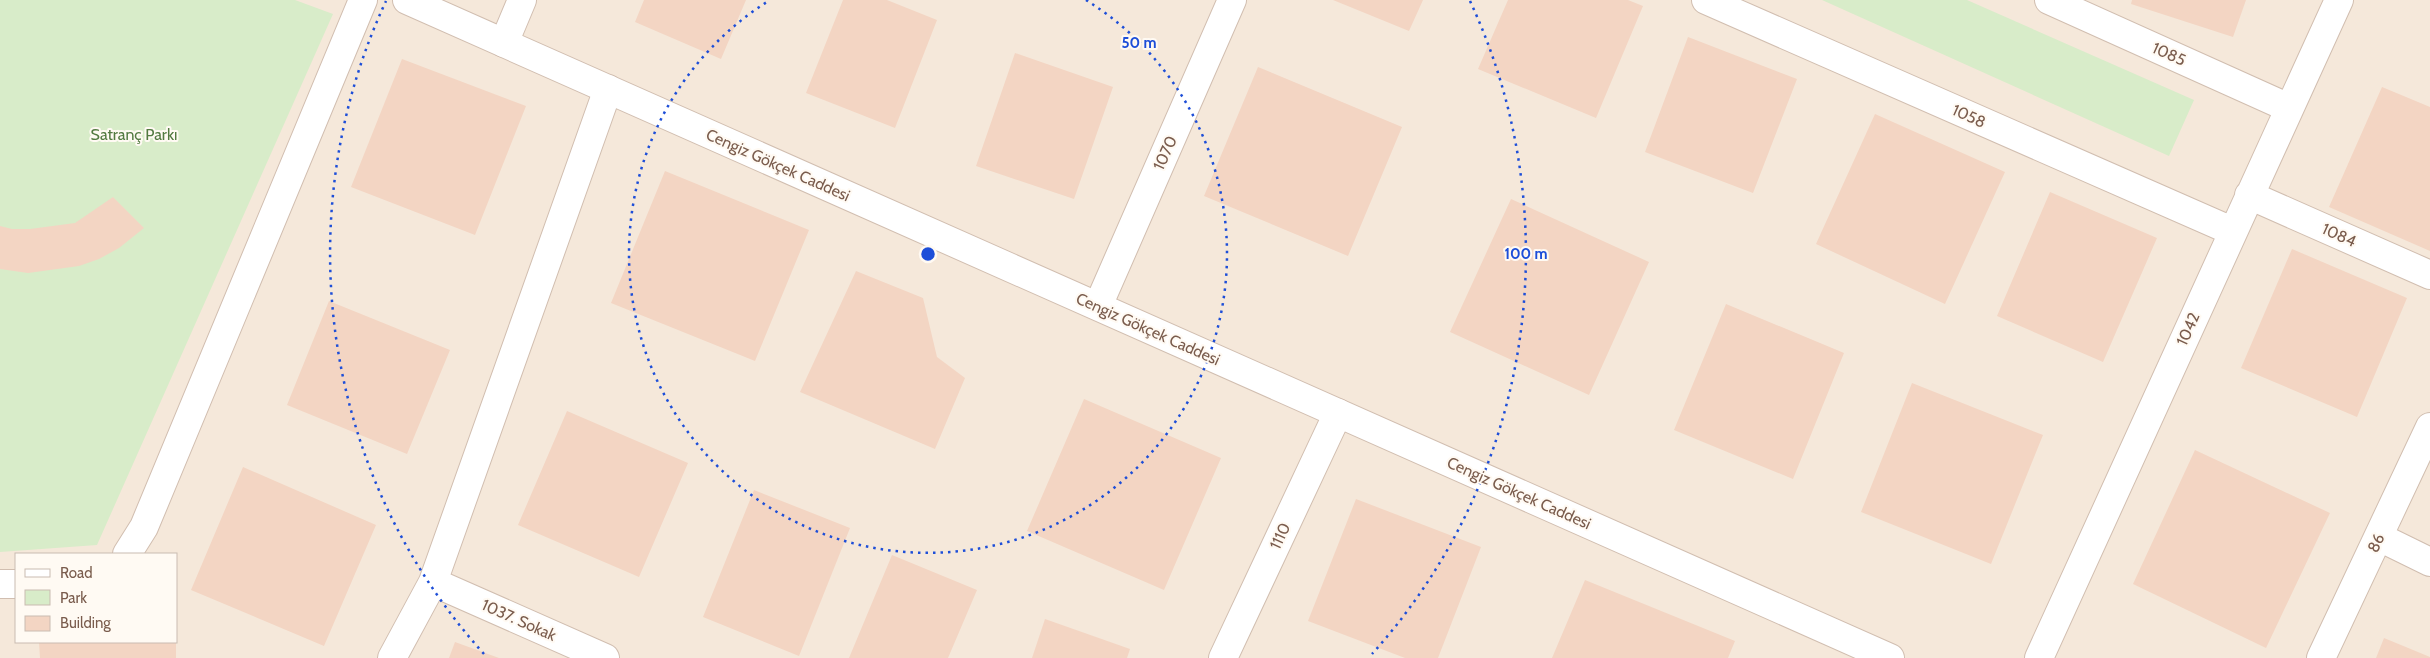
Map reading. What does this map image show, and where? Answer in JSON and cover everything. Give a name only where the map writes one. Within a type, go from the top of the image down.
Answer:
[{"type":"street","points":[[128,553],[144,527],[363,0]]},
{"type":"street","name":"Cengiz Gökçek Caddesi","points":[[407,0],[1890,658]]},
{"type":"street","points":[[504,43],[522,0]]},
{"type":"street","name":"1070","points":[[1098,306],[1232,0]]},
{"type":"street","name":"1058","points":[[1706,0],[2232,231]]},
{"type":"street","name":"1085","points":[[2049,0],[2289,108]]},
{"type":"street","name":"1042","points":[[2039,658],[2232,231],[2339,0]]},
{"type":"street","points":[[392,658],[433,582],[608,89]]},
{"type":"street","name":"1084","points":[[2249,195],[2430,275]]},
{"type":"street","name":"1110","points":[[1223,658],[1338,413]]},
{"type":"street","name":"86","points":[[2321,658],[2430,427]]},
{"type":"street","points":[[2378,537],[2430,562]]},
{"type":"street","name":"1037. Sokak","points":[[433,582],[605,658]]},
{"type":"street","points":[[0,584],[15,584]]},
{"type":"shaded area","points":[[0,0],[2430,0],[2430,658],[0,658]]},
{"type":"green space","name":"Satranç Parkı","points":[[0,0],[295,0],[333,14],[97,545],[0,552]]},
{"type":"green space","points":[[1822,0],[1967,0],[2194,100],[2169,156]]},
{"type":"building","points":[[644,0],[746,0],[721,59],[635,22]]},
{"type":"building","points":[[843,0],[887,0],[937,20],[895,128],[806,93]]},
{"type":"building","points":[[1333,0],[1423,0],[1409,31]]},
{"type":"building","points":[[1508,0],[1628,0],[1643,6],[1596,118],[1478,69]]},
{"type":"building","points":[[2132,0],[2246,0],[2233,37],[2131,4]]},
{"type":"building","points":[[1688,37],[1797,79],[1753,193],[1645,152]]},
{"type":"building","points":[[1015,53],[1113,87],[1074,199],[976,166]]},
{"type":"building","points":[[402,59],[526,106],[475,235],[351,187]]},
{"type":"building","points":[[1258,67],[1402,127],[1348,256],[1204,196]]},
{"type":"building","points":[[2382,87],[2430,107],[2430,251],[2329,207]]},
{"type":"building","points":[[1875,114],[2005,172],[1945,304],[1816,244]]},
{"type":"building","points":[[665,171],[809,230],[755,361],[611,303]]},
{"type":"building","points":[[2050,192],[2157,238],[2103,362],[1997,316]]},
{"type":"building","points":[[113,197],[144,228],[119,248],[99,259],[79,266],[28,273],[0,269],[0,226],[12,229],[30,229],[75,223]]},
{"type":"building","points":[[1511,199],[1649,262],[1589,395],[1450,332]]},
{"type":"building","points":[[2292,249],[2407,298],[2357,417],[2241,368]]},
{"type":"building","points":[[856,271],[923,298],[937,357],[965,378],[935,449],[800,392]]},
{"type":"building","points":[[329,301],[450,350],[407,454],[287,405]]},
{"type":"building","points":[[1726,304],[1844,353],[1793,479],[1674,430]]},
{"type":"building","points":[[1912,383],[2043,435],[1991,564],[1861,512]]},
{"type":"building","points":[[1084,399],[1221,458],[1164,590],[1027,531]]},
{"type":"building","points":[[567,411],[688,463],[639,577],[518,525]]},
{"type":"building","points":[[2195,450],[2330,513],[2266,648],[2133,584]]},
{"type":"building","points":[[243,467],[376,525],[324,646],[191,590]]},
{"type":"building","points":[[754,490],[850,528],[799,656],[703,617]]},
{"type":"building","points":[[1356,499],[1481,547],[1438,658],[1405,658],[1308,621]]},
{"type":"building","points":[[892,555],[977,590],[948,658],[849,658]]},
{"type":"building","points":[[1585,580],[1735,641],[1728,658],[1552,658]]},
{"type":"building","points":[[1045,619],[1130,649],[1127,658],[1032,658]]},
{"type":"building","points":[[2384,638],[2430,657],[2430,658],[2376,658]]},
{"type":"building","points":[[455,642],[499,658],[449,658]]},
{"type":"building","points":[[39,643],[176,643],[176,658],[40,658]]}]
